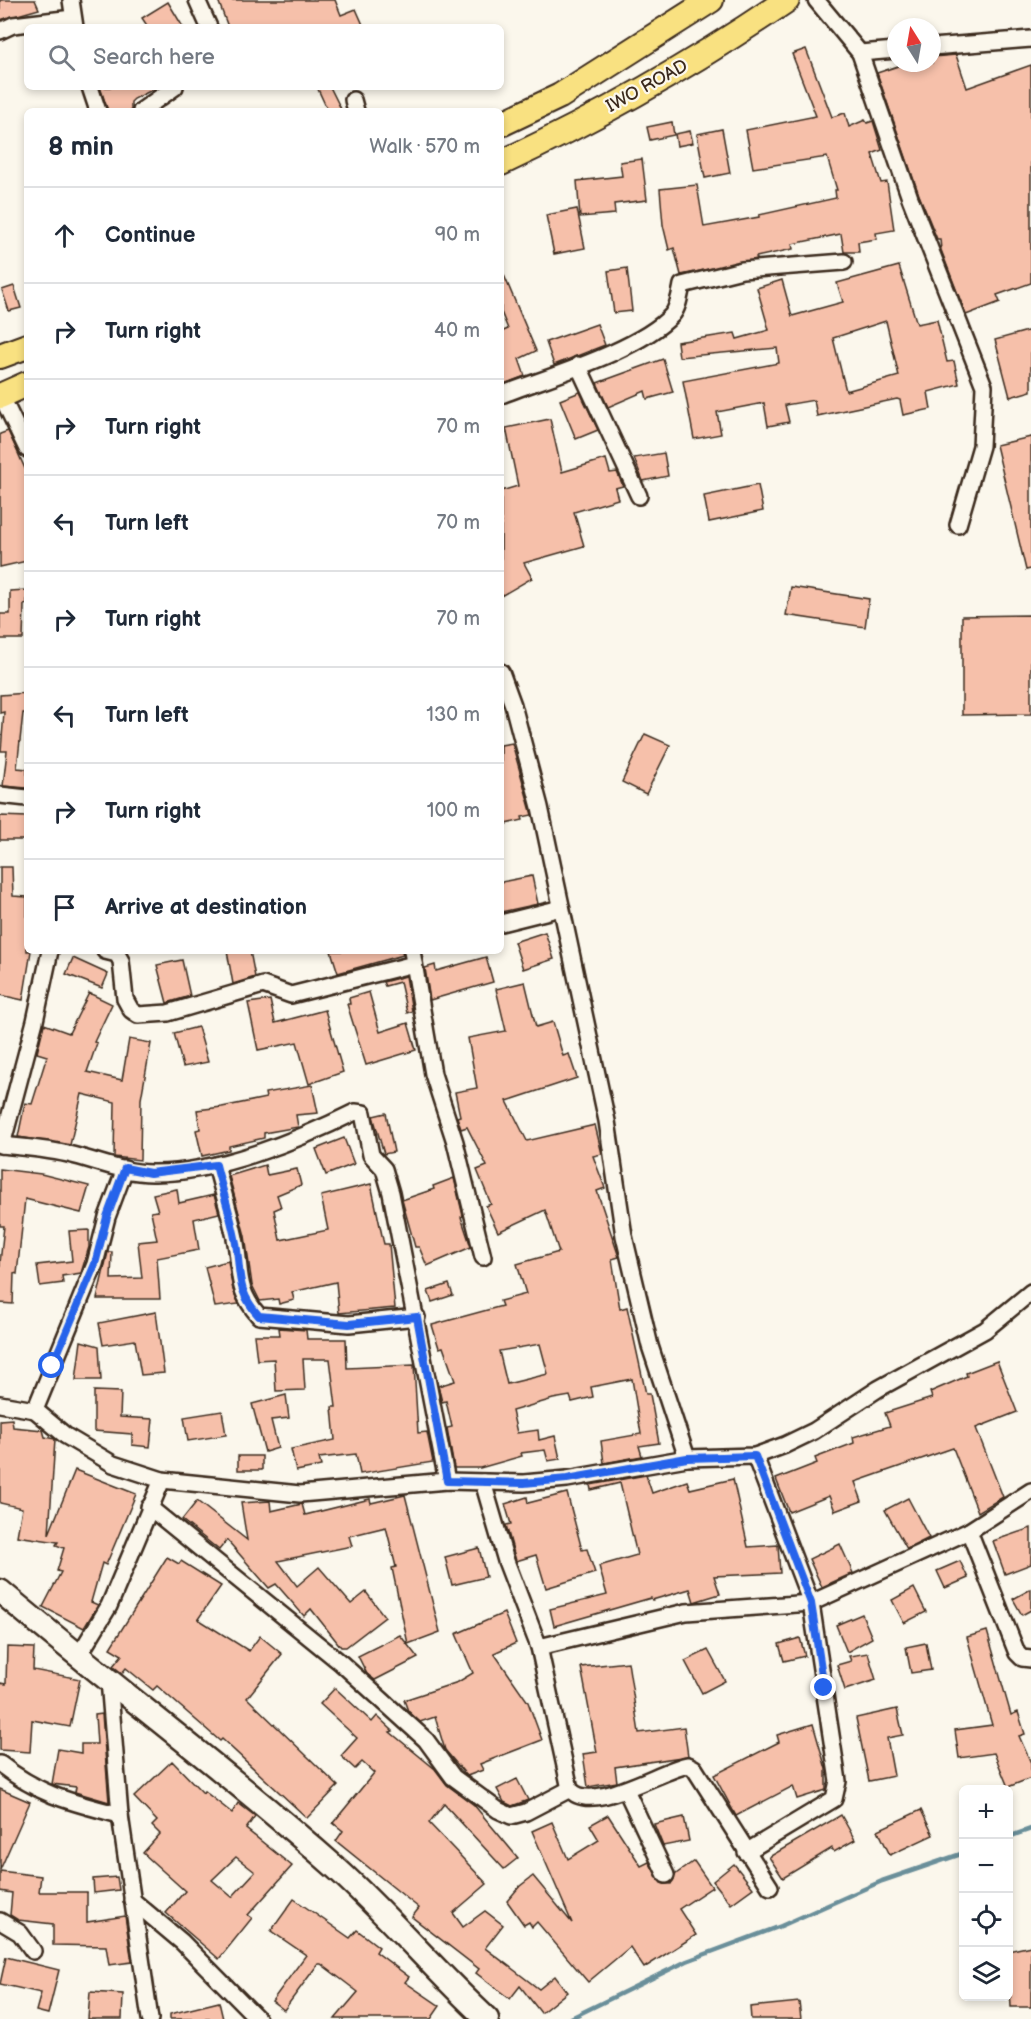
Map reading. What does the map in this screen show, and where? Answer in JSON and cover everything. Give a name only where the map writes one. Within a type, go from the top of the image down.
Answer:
[{"type":"main road","name":"IWO ROAD","points":[[504,123],[560,96],[711,0]]},
{"type":"main road","name":"IWO ROAD","points":[[504,161],[645,89],[741,31],[787,0]]},
{"type":"main road","points":[[0,356],[24,347]]},
{"type":"main road","points":[[0,395],[24,385]]},
{"type":"street","points":[[33,24],[74,22],[71,0]]},
{"type":"street","points":[[197,0],[207,24]]},
{"type":"street","points":[[816,0],[860,53],[910,198],[984,386],[981,446],[958,525]]},
{"type":"street","points":[[0,31],[13,25],[24,24]]},
{"type":"street","points":[[941,46],[1031,39]]},
{"type":"street","points":[[860,53],[887,51]]},
{"type":"street","points":[[91,90],[97,108]]},
{"type":"street","points":[[145,108],[172,90]]},
{"type":"street","points":[[504,394],[621,348],[655,329],[673,314],[682,285],[742,270],[844,262]]},
{"type":"street","points":[[578,365],[639,496]]},
{"type":"street","points":[[0,395],[24,443]]},
{"type":"street","points":[[504,690],[507,709],[540,807],[607,1121],[624,1236],[650,1346],[687,1458]]},
{"type":"street","points":[[0,795],[24,798]]},
{"type":"street","points":[[504,922],[561,908]]},
{"type":"street","points":[[49,954],[1,1145],[66,1153],[150,1173],[216,1165],[305,1136],[355,1112],[363,1113],[371,1155],[384,1169],[391,1193],[398,1241],[417,1317],[447,1481]]},
{"type":"street","points":[[117,954],[121,961],[125,999],[131,1010],[138,1015],[168,1013],[263,985],[291,995],[413,957],[433,1074],[455,1142],[483,1257]]},
{"type":"street","points":[[216,1165],[234,1235],[238,1275],[245,1301],[259,1316],[349,1324],[417,1317]]},
{"type":"street","points":[[34,1410],[95,1264],[107,1217],[125,1168]]},
{"type":"street","points":[[0,1404],[34,1410],[66,1436],[113,1464],[162,1480],[300,1494],[447,1481],[524,1483],[567,1479],[687,1458],[755,1456],[814,1431],[878,1389],[985,1330],[1031,1292]]},
{"type":"street","points":[[746,1852],[834,1799],[837,1791],[811,1603],[755,1456]]},
{"type":"street","points":[[78,1657],[109,1606],[162,1480]]},
{"type":"street","points":[[483,1482],[506,1561],[539,1647],[570,1788],[574,1794],[583,1798],[626,1790],[688,1765],[694,1768],[770,1887]]},
{"type":"street","points":[[539,1647],[686,1612],[811,1603],[969,1531],[1031,1491]]},
{"type":"street","points":[[149,1507],[341,1663],[426,1740],[453,1777],[498,1810],[511,1816],[526,1812],[570,1788]]},
{"type":"street","points":[[969,1531],[1017,1653],[1022,1658],[1031,1659]]},
{"type":"street","points":[[0,1591],[78,1657],[220,1767],[338,1870],[487,2019]]},
{"type":"street","points":[[109,1680],[120,1815],[150,2019]]},
{"type":"street","points":[[0,1764],[24,1783],[52,1797],[120,1815]]},
{"type":"street","points":[[626,1790],[666,1875]]},
{"type":"street","points":[[132,1900],[182,1942],[258,2019]]},
{"type":"street","points":[[0,1921],[20,1933],[33,1951]]},
{"type":"building","points":[[0,0],[35,0],[39,9],[0,20]]},
{"type":"building","points":[[218,0],[335,0],[341,15],[356,9],[363,24],[227,24]]},
{"type":"building","points":[[168,2],[181,24],[146,24],[142,18]]},
{"type":"building","points":[[806,49],[832,117],[845,113],[849,127],[865,120],[867,123],[873,121],[882,150],[872,154],[881,183],[887,182],[894,230],[876,233],[877,239],[858,242],[859,252],[844,252],[841,234],[792,244],[793,249],[756,257],[757,259],[681,275],[674,248],[669,250],[663,225],[660,189],[697,185],[704,227],[759,217],[759,215],[836,198],[835,190],[837,190],[827,157],[753,168],[746,130],[816,116],[792,54]]},
{"type":"building","points":[[956,55],[967,88],[1031,65],[1031,283],[997,295],[1000,302],[966,315],[941,250],[940,239],[937,239],[919,195],[877,73],[887,70],[887,72],[941,72],[941,56]]},
{"type":"building","points":[[101,90],[152,90],[134,99],[131,102],[131,108],[107,108]]},
{"type":"building","points":[[318,90],[332,90],[340,108],[327,108]]},
{"type":"building","points":[[672,122],[674,135],[650,140],[647,127]]},
{"type":"building","points":[[722,129],[730,173],[705,178],[697,134]]},
{"type":"building","points":[[690,131],[693,143],[677,146],[675,134]]},
{"type":"building","points":[[642,159],[647,200],[614,204],[615,214],[580,217],[577,181],[622,176],[620,162]]},
{"type":"building","points":[[577,209],[585,248],[554,254],[546,215]]},
{"type":"building","points":[[899,266],[917,324],[937,320],[947,362],[954,361],[959,384],[928,392],[931,409],[903,415],[900,400],[897,399],[817,416],[814,400],[785,405],[789,422],[768,426],[764,403],[717,412],[721,434],[694,439],[683,381],[779,363],[777,348],[679,357],[677,342],[735,333],[737,339],[769,330],[757,288],[782,280],[792,316],[843,302],[837,283]],"holes":[[[886,321],[899,376],[846,391],[833,338]]]},
{"type":"building","points":[[627,268],[632,311],[614,313],[608,271]]},
{"type":"building","points":[[504,275],[536,351],[519,359],[525,376],[504,384],[504,331],[508,329],[504,319]]},
{"type":"building","points":[[14,286],[21,308],[9,311],[2,290]]},
{"type":"building","points":[[597,324],[605,345],[554,365],[546,342]]},
{"type":"building","points":[[1031,330],[1031,391],[1010,397],[995,340]]},
{"type":"building","points":[[663,359],[673,392],[647,399],[645,391],[608,407],[597,383]]},
{"type":"building","points":[[580,392],[598,430],[576,439],[560,400]]},
{"type":"building","points":[[550,419],[562,472],[606,459],[610,473],[617,472],[623,486],[615,488],[618,499],[574,512],[584,546],[524,563],[532,578],[504,594],[504,490],[518,486],[506,428]]},
{"type":"building","points":[[8,431],[24,466],[24,562],[0,567],[0,434]]},
{"type":"building","points":[[1031,437],[1031,569],[1026,570],[996,445]]},
{"type":"building","points":[[664,453],[668,476],[643,481],[634,458]]},
{"type":"building","points":[[758,485],[763,511],[709,522],[704,496]]},
{"type":"building","points":[[791,587],[869,599],[865,627],[786,615]]},
{"type":"building","points":[[24,590],[23,639],[0,639],[0,614],[10,614],[10,591]]},
{"type":"building","points":[[1031,615],[1031,714],[962,715],[962,616]]},
{"type":"building","points":[[24,693],[24,713],[17,768],[24,769],[24,788],[3,786],[7,751],[1,751],[4,712],[0,713],[0,695]]},
{"type":"building","points":[[645,734],[670,745],[646,794],[622,782]]},
{"type":"building","points":[[512,743],[532,815],[522,817],[523,820],[504,824],[504,744]]},
{"type":"building","points":[[0,816],[24,817],[24,840],[0,840]]},
{"type":"building","points":[[0,867],[12,867],[13,896],[24,897],[24,954],[31,954],[23,1000],[0,995]]},
{"type":"building","points":[[532,876],[538,904],[504,911],[504,881]]},
{"type":"building","points":[[545,932],[554,959],[523,969],[514,942]]},
{"type":"building","points":[[228,954],[251,954],[255,977],[233,984]]},
{"type":"building","points":[[332,954],[403,954],[403,955],[338,973]]},
{"type":"building","points":[[486,957],[493,982],[430,1000],[425,968],[435,965],[436,971]]},
{"type":"building","points":[[73,958],[108,974],[102,988],[66,974]]},
{"type":"building","points":[[182,960],[190,996],[167,1003],[157,965]]},
{"type":"building","points":[[406,976],[412,1011],[407,1013],[400,982],[385,986],[383,982]]},
{"type":"building","points":[[525,982],[536,1027],[553,1022],[563,1056],[569,1054],[577,1078],[507,1101],[527,1141],[595,1125],[602,1154],[593,1156],[605,1188],[597,1191],[619,1257],[612,1259],[620,1309],[627,1307],[646,1394],[650,1394],[659,1443],[639,1446],[642,1456],[604,1463],[601,1441],[641,1434],[632,1379],[591,1387],[593,1397],[572,1402],[570,1396],[512,1411],[517,1433],[538,1430],[539,1440],[555,1436],[560,1459],[548,1461],[545,1450],[521,1453],[522,1456],[480,1468],[454,1468],[447,1428],[452,1427],[446,1401],[442,1402],[438,1386],[455,1381],[443,1347],[439,1348],[432,1325],[502,1306],[500,1301],[526,1294],[517,1264],[559,1252],[545,1210],[498,1232],[486,1206],[491,1204],[477,1170],[487,1166],[467,1127],[461,1129],[457,1117],[460,1116],[455,1092],[477,1088],[468,1038],[506,1031],[496,989]],"holes":[[[540,1344],[548,1374],[507,1384],[499,1351]]]},
{"type":"building","points":[[369,992],[380,1032],[408,1023],[416,1050],[366,1065],[347,1004],[350,1004],[349,998]]},
{"type":"building","points":[[89,993],[112,1004],[94,1042],[97,1043],[87,1072],[122,1080],[129,1039],[151,1043],[141,1099],[140,1160],[114,1157],[115,1102],[82,1094],[70,1145],[18,1137],[25,1103],[32,1104],[47,1056],[37,1053],[44,1024],[69,1033]]},
{"type":"building","points":[[270,1000],[275,1023],[325,1010],[343,1072],[309,1084],[297,1042],[258,1050],[248,1003]]},
{"type":"building","points":[[198,1027],[208,1062],[183,1067],[174,1033]]},
{"type":"building","points":[[312,1085],[318,1113],[296,1115],[298,1127],[264,1133],[264,1138],[229,1146],[229,1150],[202,1156],[196,1130],[200,1129],[197,1110],[266,1098],[265,1093]]},
{"type":"building","points":[[386,1113],[394,1152],[384,1154],[373,1116]]},
{"type":"building","points":[[344,1138],[354,1164],[326,1175],[316,1149]]},
{"type":"building","points":[[265,1165],[267,1175],[297,1169],[301,1185],[277,1195],[281,1207],[274,1210],[280,1240],[328,1230],[321,1196],[371,1184],[384,1244],[389,1244],[395,1308],[339,1313],[336,1282],[292,1292],[294,1300],[279,1304],[278,1299],[260,1301],[252,1285],[245,1236],[229,1176]]},
{"type":"building","points":[[0,1169],[41,1174],[89,1186],[81,1213],[25,1199],[17,1274],[14,1273],[13,1304],[0,1303],[0,1263],[4,1226],[0,1226]]},
{"type":"building","points":[[454,1178],[463,1216],[461,1217],[471,1247],[427,1266],[419,1247],[415,1247],[402,1200],[434,1189],[433,1186]]},
{"type":"building","points":[[177,1189],[179,1203],[214,1195],[219,1213],[194,1219],[199,1250],[157,1258],[160,1299],[97,1299],[108,1252],[112,1252],[111,1279],[142,1278],[138,1242],[157,1240],[151,1212],[158,1211],[153,1194]]},
{"type":"building","points":[[89,1230],[89,1247],[81,1273],[62,1276],[63,1283],[40,1286],[37,1265],[72,1261],[69,1231]]},
{"type":"building","points":[[228,1261],[233,1290],[239,1304],[215,1307],[205,1267]]},
{"type":"building","points":[[449,1284],[453,1295],[432,1302],[428,1291]]},
{"type":"building","points":[[156,1312],[164,1373],[141,1375],[135,1340],[103,1345],[99,1323]]},
{"type":"building","points":[[279,1328],[306,1330],[307,1339],[346,1339],[347,1368],[414,1365],[418,1433],[427,1432],[433,1462],[360,1474],[356,1454],[319,1458],[321,1466],[296,1471],[291,1449],[335,1440],[332,1407],[336,1407],[330,1359],[303,1359],[305,1390],[276,1391],[274,1359],[257,1360],[254,1335],[280,1335]]},
{"type":"building","points":[[81,1341],[99,1346],[101,1380],[76,1380]]},
{"type":"building","points":[[997,1361],[1017,1412],[976,1428],[1003,1497],[978,1512],[953,1448],[855,1482],[862,1501],[835,1511],[829,1496],[789,1512],[776,1479],[817,1463],[815,1458],[854,1443],[853,1437],[890,1426],[885,1413],[932,1398],[930,1392],[967,1376],[966,1373]]},
{"type":"building","points":[[94,1391],[121,1392],[120,1417],[153,1419],[150,1447],[132,1445],[132,1434],[94,1431]]},
{"type":"building","points":[[286,1395],[289,1418],[271,1420],[278,1448],[265,1452],[252,1404]]},
{"type":"building","points":[[222,1411],[226,1435],[188,1441],[184,1417]]},
{"type":"building","points":[[12,1419],[13,1427],[43,1430],[45,1437],[55,1439],[49,1534],[75,1470],[136,1494],[106,1565],[102,1563],[91,1602],[98,1605],[84,1628],[43,1607],[61,1572],[57,1571],[64,1548],[56,1545],[58,1542],[17,1536],[22,1508],[0,1503],[0,1420]]},
{"type":"building","points":[[238,1456],[262,1456],[262,1470],[238,1470]]},
{"type":"building","points":[[646,1475],[652,1493],[687,1481],[690,1489],[733,1479],[748,1547],[778,1545],[780,1573],[714,1576],[720,1594],[694,1602],[690,1589],[554,1626],[550,1609],[607,1595],[599,1566],[637,1555],[620,1483],[591,1490],[590,1485]]},
{"type":"building","points":[[567,1493],[582,1550],[587,1549],[595,1573],[546,1588],[536,1555],[516,1561],[506,1525],[511,1524],[505,1504],[527,1497],[528,1503]]},
{"type":"building","points":[[405,1495],[440,1632],[408,1644],[392,1568],[396,1567],[386,1527],[349,1536],[352,1546],[278,1561],[297,1586],[319,1567],[351,1604],[366,1592],[385,1617],[346,1647],[341,1647],[311,1609],[304,1616],[276,1584],[269,1588],[227,1540],[219,1550],[182,1520],[197,1501],[247,1540],[241,1503],[270,1501],[271,1511],[302,1504],[305,1515],[370,1499],[371,1503]]},
{"type":"building","points":[[908,1498],[929,1538],[907,1549],[885,1510]]},
{"type":"building","points":[[1031,1528],[1031,1564],[1005,1574],[993,1541]]},
{"type":"building","points":[[840,1544],[853,1573],[822,1587],[809,1559]]},
{"type":"building","points":[[479,1548],[486,1577],[452,1585],[445,1557]]},
{"type":"building","points":[[167,1557],[179,1564],[181,1561],[221,1586],[198,1619],[249,1651],[260,1636],[282,1654],[247,1698],[338,1786],[307,1818],[222,1739],[220,1741],[157,1686],[153,1690],[126,1668],[122,1673],[113,1666],[122,1655],[110,1648]]},
{"type":"building","points":[[960,1561],[968,1578],[945,1588],[937,1571]]},
{"type":"building","points":[[914,1588],[926,1612],[904,1623],[892,1600]]},
{"type":"building","points":[[1031,1589],[1031,1610],[1022,1615],[1013,1599]]},
{"type":"building","points":[[504,1613],[516,1643],[494,1653],[528,1702],[542,1740],[480,1764],[483,1770],[467,1776],[445,1750],[435,1717],[420,1722],[408,1711],[404,1700],[458,1682],[473,1673],[456,1634]]},
{"type":"building","points":[[862,1614],[872,1638],[847,1652],[836,1625]]},
{"type":"building","points":[[987,1631],[1011,1715],[1018,1712],[1025,1734],[1019,1736],[1031,1763],[1031,1778],[1013,1785],[1007,1785],[994,1753],[959,1758],[955,1730],[992,1725],[967,1637]]},
{"type":"building","points":[[400,1635],[418,1658],[375,1680],[367,1674],[358,1656]]},
{"type":"building","points":[[800,1638],[805,1656],[784,1661],[779,1644]]},
{"type":"building","points":[[926,1643],[931,1670],[911,1673],[906,1647]]},
{"type":"building","points":[[7,1647],[34,1648],[33,1670],[80,1679],[70,1727],[32,1720],[30,1752],[0,1750],[0,1683],[6,1684]]},
{"type":"building","points":[[708,1650],[725,1681],[702,1693],[685,1661]]},
{"type":"building","points":[[868,1653],[876,1680],[845,1690],[837,1665],[851,1661],[849,1656]]},
{"type":"building","points":[[628,1662],[639,1733],[684,1727],[688,1756],[615,1767],[617,1782],[588,1787],[583,1754],[597,1752],[581,1667]]},
{"type":"building","points":[[335,1688],[372,1722],[377,1716],[393,1731],[390,1732],[435,1769],[447,1785],[474,1805],[518,1858],[504,1869],[444,1804],[429,1823],[487,1884],[453,1913],[463,1927],[485,1911],[503,1925],[485,1948],[539,1989],[555,1976],[567,1992],[541,2013],[520,1986],[510,1999],[476,1973],[479,1969],[412,1917],[419,1908],[336,1841],[343,1831],[333,1823],[374,1773],[362,1762],[355,1769],[341,1756],[357,1738],[320,1704]]},
{"type":"building","points":[[897,1709],[903,1735],[887,1738],[894,1776],[869,1781],[856,1718]]},
{"type":"building","points":[[102,1714],[109,1802],[75,1792],[76,1787],[52,1784],[58,1749],[81,1753],[81,1744],[97,1744],[95,1715]]},
{"type":"building","points":[[813,1724],[826,1769],[826,1790],[797,1799],[793,1786],[736,1816],[714,1775],[779,1742],[777,1735]]},
{"type":"building","points":[[172,1761],[203,1793],[204,1791],[232,1813],[238,1803],[255,1816],[246,1829],[292,1866],[248,1915],[252,1918],[219,1959],[166,1913],[185,1891],[143,1853],[160,1834],[152,1826],[157,1821],[134,1797]],"holes":[[[236,1857],[255,1872],[232,1897],[212,1880]]]},
{"type":"building","points":[[517,1779],[528,1800],[512,1806],[504,1802],[497,1789]]},
{"type":"building","points":[[0,1789],[30,1802],[0,1870]]},
{"type":"building","points":[[921,1810],[933,1835],[890,1855],[878,1830]]},
{"type":"building","points":[[608,1815],[641,1866],[649,1862],[661,1883],[671,1884],[676,1874],[694,1861],[712,1887],[679,1909],[696,1935],[644,1968],[630,1947],[588,1982],[537,1922],[532,1927],[529,1922],[524,1925],[507,1901],[520,1886],[533,1876],[572,1923],[532,1831],[552,1822],[568,1859],[599,1840],[590,1825]]},
{"type":"building","points":[[841,1815],[855,1840],[834,1852],[832,1848],[783,1878],[769,1857]]},
{"type":"building","points":[[684,1817],[689,1841],[663,1846],[654,1824]]},
{"type":"building","points":[[734,1864],[753,1888],[731,1904],[713,1881]]},
{"type":"building","points":[[0,1871],[41,1876],[39,1892],[87,1892],[87,1922],[125,1916],[132,1962],[109,1965],[106,1946],[53,1945],[53,1924],[18,1920],[10,1915],[12,1893],[0,1891]]},
{"type":"building","points":[[117,1877],[119,1890],[94,1893],[93,1879]]},
{"type":"building","points":[[294,1899],[350,1938],[357,1930],[379,1947],[376,1952],[409,1977],[405,1982],[440,2006],[431,2019],[335,2019],[358,1992],[321,1964],[318,1964],[284,2010],[272,2001],[306,1955],[271,1931]]},
{"type":"building","points":[[1031,1946],[1031,2007],[1011,2007],[1013,1950]]},
{"type":"building","points":[[6,1957],[59,1970],[48,2014],[36,2011],[41,1993],[0,1984]]},
{"type":"building","points":[[90,1992],[123,1994],[122,2019],[88,2019]]},
{"type":"building","points":[[219,2002],[223,2019],[170,2019],[170,2014]]},
{"type":"building","points":[[799,2002],[801,2019],[751,2019],[750,2007]]},
{"type":"waterway","points":[[1013,1835],[1031,1829]]},
{"type":"waterway","points":[[569,2019],[687,1961],[781,1926],[882,1881],[959,1855]]},
{"type":"route","points":[[52,1366],[95,1264],[107,1217],[125,1168],[150,1173],[180,1172],[216,1165],[234,1235],[238,1275],[245,1301],[259,1316],[316,1319],[349,1324],[378,1323],[417,1317],[447,1481],[524,1483],[567,1479],[687,1458],[755,1456],[811,1603],[824,1688]]}]
